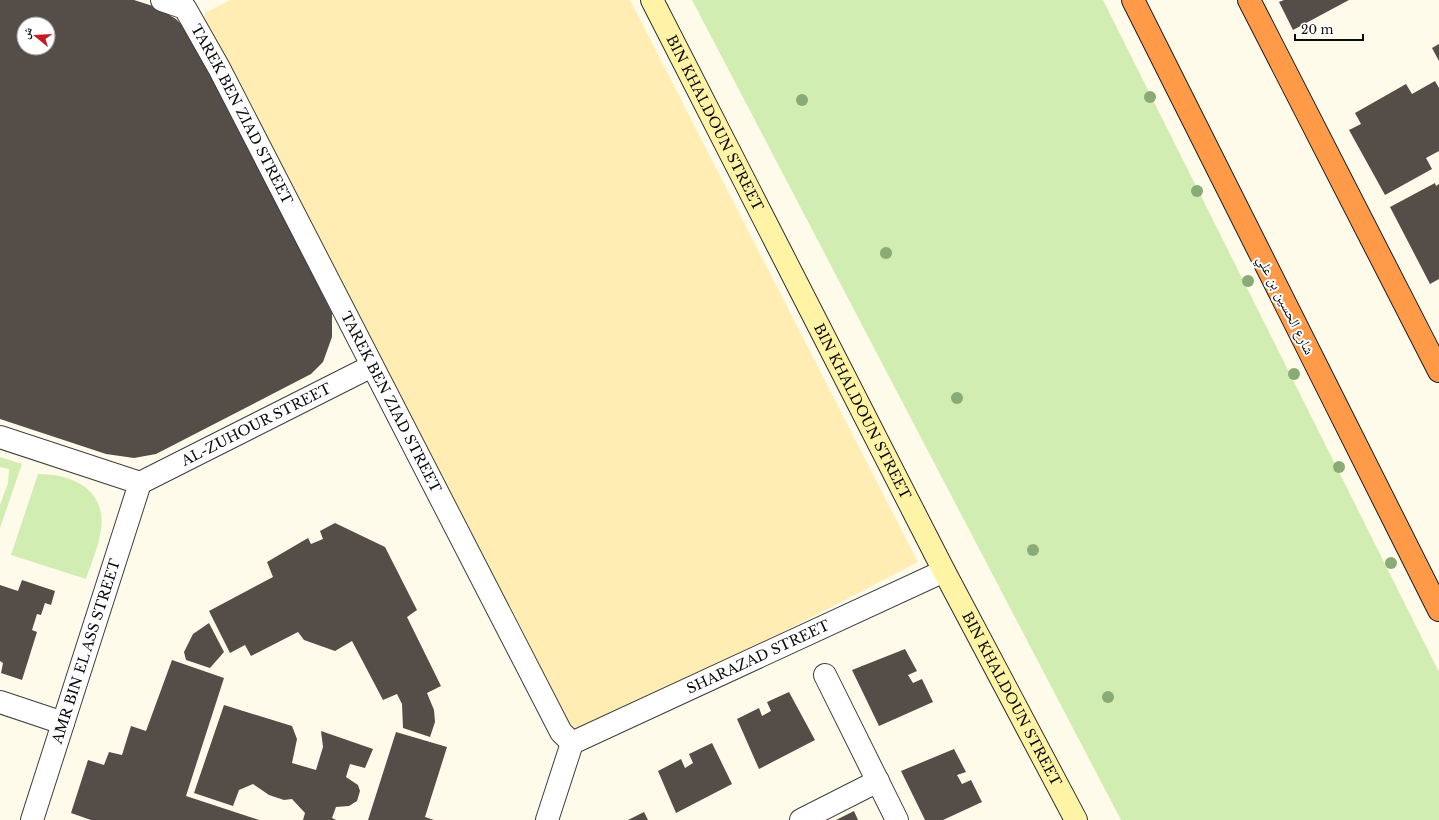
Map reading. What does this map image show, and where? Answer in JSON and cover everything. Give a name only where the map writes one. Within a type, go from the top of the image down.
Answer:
[{"type":"highway","name":"شارع الحسين بن علي","points":[[1133,0],[1439,610]]},
{"type":"highway","points":[[1249,0],[1439,371]]},
{"type":"street","name":"TAREK BEN ZIAD STREET","points":[[162,0],[192,4],[219,68],[372,366],[561,732],[572,743]]},
{"type":"street","name":"BIN KHALDOUN STREET","points":[[652,0],[944,571],[1076,820]]},
{"type":"street","name":"AL-ZUHOUR STREET","points":[[140,483],[372,366]]},
{"type":"street","points":[[0,437],[140,483]]},
{"type":"street","name":"AMR BIN EL ASS STREET","points":[[32,820],[140,483]]},
{"type":"street","name":"SHARAZAD STREET","points":[[572,743],[944,571]]},
{"type":"street","points":[[825,675],[897,820]]},
{"type":"street","points":[[0,702],[63,723]]},
{"type":"street","points":[[547,820],[572,743]]},
{"type":"street","points":[[801,820],[878,781]]},
{"type":"green space","points":[[692,0],[1103,0],[1439,672],[1439,820],[1121,820]]},
{"type":"green space","points":[[0,457],[22,464],[0,528],[0,505],[8,483],[9,469],[0,467]]},
{"type":"green space","points":[[38,474],[63,477],[80,484],[85,487],[94,497],[100,508],[102,519],[101,531],[86,579],[11,555]]},
{"type":"sand","points":[[230,0],[630,0],[918,562],[561,747],[206,54],[205,13]]},
{"type":"building","points":[[0,0],[134,0],[156,7],[176,19],[192,36],[332,313],[332,337],[323,362],[311,374],[156,454],[134,458],[106,454],[0,419]]},
{"type":"building","points":[[1284,0],[1349,0],[1293,30],[1279,2]]},
{"type":"building","points":[[1439,44],[1439,61],[1432,48]]},
{"type":"building","points":[[1435,81],[1439,88],[1439,151],[1426,158],[1432,169],[1385,195],[1349,130],[1361,124],[1355,113],[1406,84],[1412,94]]},
{"type":"building","points":[[1435,183],[1436,186],[1439,184],[1439,279],[1430,284],[1390,207]]},
{"type":"building","points":[[335,523],[385,547],[417,610],[407,617],[441,686],[427,693],[434,710],[435,722],[430,737],[403,728],[402,704],[397,694],[383,700],[352,641],[335,651],[304,640],[298,632],[251,656],[245,645],[230,653],[209,611],[273,577],[267,562],[308,538],[311,544],[323,539],[320,531]]},
{"type":"building","points":[[22,580],[55,591],[51,605],[45,603],[41,615],[37,614],[32,630],[37,632],[22,680],[1,673],[3,663],[0,661],[0,585],[18,591]]},
{"type":"building","points":[[209,623],[224,652],[210,668],[186,660],[184,652],[193,634]]},
{"type":"building","points":[[905,649],[917,671],[908,675],[913,683],[922,679],[933,702],[879,726],[852,670]]},
{"type":"building","points":[[172,660],[224,678],[186,796],[259,820],[91,820],[71,813],[88,760],[104,765],[109,752],[122,755],[131,726],[146,731]]},
{"type":"building","points":[[789,692],[815,740],[759,769],[737,719],[759,708],[762,716],[771,711],[767,702]]},
{"type":"building","points":[[224,705],[292,726],[297,739],[292,763],[316,770],[323,747],[321,731],[373,749],[365,768],[350,764],[346,777],[358,785],[360,791],[357,801],[349,806],[336,807],[332,818],[336,820],[303,820],[305,813],[292,799],[284,800],[269,795],[253,784],[239,790],[233,806],[194,793]]},
{"type":"building","points":[[396,732],[447,747],[425,817],[434,820],[368,820]]},
{"type":"building","points":[[712,743],[732,784],[676,813],[658,771],[681,759],[685,768],[693,763],[689,754]]},
{"type":"building","points":[[954,749],[966,772],[957,775],[962,784],[971,780],[982,802],[943,820],[925,820],[901,771]]},
{"type":"building","points":[[854,811],[858,820],[836,820]]},
{"type":"building","points":[[644,812],[648,820],[628,820]]}]
